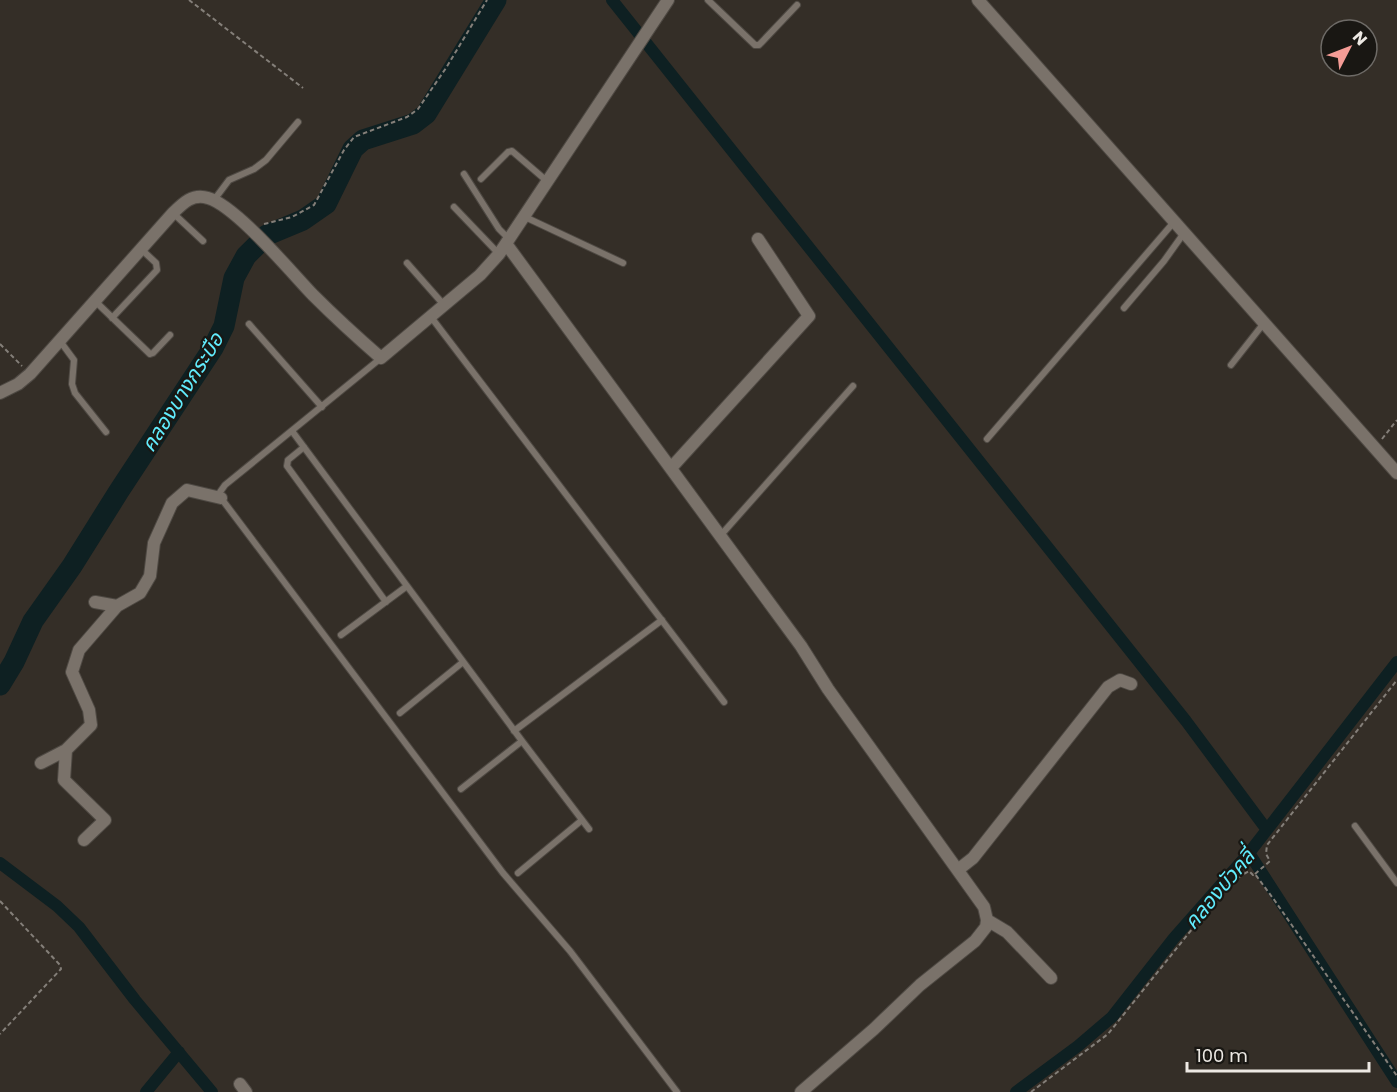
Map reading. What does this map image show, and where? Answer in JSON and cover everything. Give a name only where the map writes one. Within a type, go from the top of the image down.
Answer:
[{"type":"street","points":[[0,393],[18,384],[30,374],[173,213],[195,196],[214,200],[226,208],[381,358],[480,275],[505,246],[668,0]]},
{"type":"street","points":[[978,0],[1397,473]]},
{"type":"street","points":[[671,468],[809,316],[758,239]]},
{"type":"street","points":[[505,246],[721,535],[984,907],[987,921],[982,934],[920,985],[874,1029],[801,1092]]},
{"type":"street","points":[[41,763],[66,750],[91,725],[89,710],[72,672],[79,650],[117,606],[140,593],[150,576],[154,543],[172,503],[187,490],[221,498]]},
{"type":"street","points":[[95,602],[117,606]]},
{"type":"street","points":[[959,869],[973,858],[1108,687],[1120,680],[1131,684]]},
{"type":"street","points":[[66,750],[64,780],[105,820],[84,840]]},
{"type":"street","points":[[987,921],[1007,932],[1051,978]]},
{"type":"lane","points":[[708,0],[755,45],[759,45],[797,5]]},
{"type":"lane","points":[[214,200],[229,180],[255,169],[266,160],[298,122]]},
{"type":"lane","points":[[481,178],[508,152],[512,151],[548,182]]},
{"type":"lane","points":[[464,174],[498,229],[505,246]]},
{"type":"lane","points":[[454,207],[505,246]]},
{"type":"lane","points":[[173,213],[203,241]]},
{"type":"lane","points":[[525,217],[623,263]]},
{"type":"lane","points":[[987,439],[1174,222]]},
{"type":"lane","points":[[1124,308],[1164,261],[1184,233]]},
{"type":"lane","points":[[112,318],[158,270],[156,263],[140,249]]},
{"type":"lane","points":[[407,263],[444,306]]},
{"type":"lane","points":[[94,301],[150,354],[170,335]]},
{"type":"lane","points":[[431,317],[724,702]]},
{"type":"lane","points":[[1231,365],[1264,323]]},
{"type":"lane","points":[[249,324],[322,407]]},
{"type":"lane","points":[[59,340],[74,360],[72,384],[75,393],[106,432]]},
{"type":"lane","points":[[381,358],[221,489],[221,498],[503,873],[570,951],[677,1092]]},
{"type":"lane","points":[[721,535],[853,386]]},
{"type":"lane","points":[[292,430],[589,829]]},
{"type":"lane","points":[[304,447],[288,460],[287,466],[386,602]]},
{"type":"lane","points":[[341,635],[407,586]]},
{"type":"lane","points":[[514,731],[662,620]]},
{"type":"lane","points":[[400,713],[463,662]]},
{"type":"lane","points":[[461,789],[522,741]]},
{"type":"lane","points":[[518,873],[582,820]]},
{"type":"lane","points":[[1355,826],[1397,882]]},
{"type":"path","points":[[189,0],[303,88]]},
{"type":"path","points":[[259,226],[308,210],[318,200],[344,150],[354,137],[407,117],[418,109],[447,68],[487,0]]},
{"type":"path","points":[[0,344],[30,374]]},
{"type":"path","points":[[1375,448],[1397,420]]},
{"type":"path","points":[[1255,874],[1270,861],[1265,850],[1271,840],[1397,680]]},
{"type":"path","points":[[1031,1092],[1108,1035],[1229,883],[1249,871],[1255,874],[1397,1076]]},
{"type":"path","points":[[0,901],[60,965],[61,969],[0,1034]]},
{"type":"waterway","name":"คลองบางกระบือ","points":[[0,685],[14,662],[33,621],[72,566],[213,348],[224,326],[234,278],[246,256],[267,235],[303,220],[326,204],[353,149],[363,140],[413,124],[426,114],[496,0]]},
{"type":"waterway","points":[[612,0],[1186,721],[1267,830]]},
{"type":"waterway","name":"คลองบัวคลี่","points":[[1016,1092],[1078,1046],[1112,1017],[1174,938],[1249,853],[1397,662]]},
{"type":"waterway","points":[[1249,853],[1397,1082]]},
{"type":"waterway","points":[[0,863],[57,906],[79,927],[135,1000],[212,1092]]},
{"type":"waterway","points":[[146,1092],[179,1052]]}]
